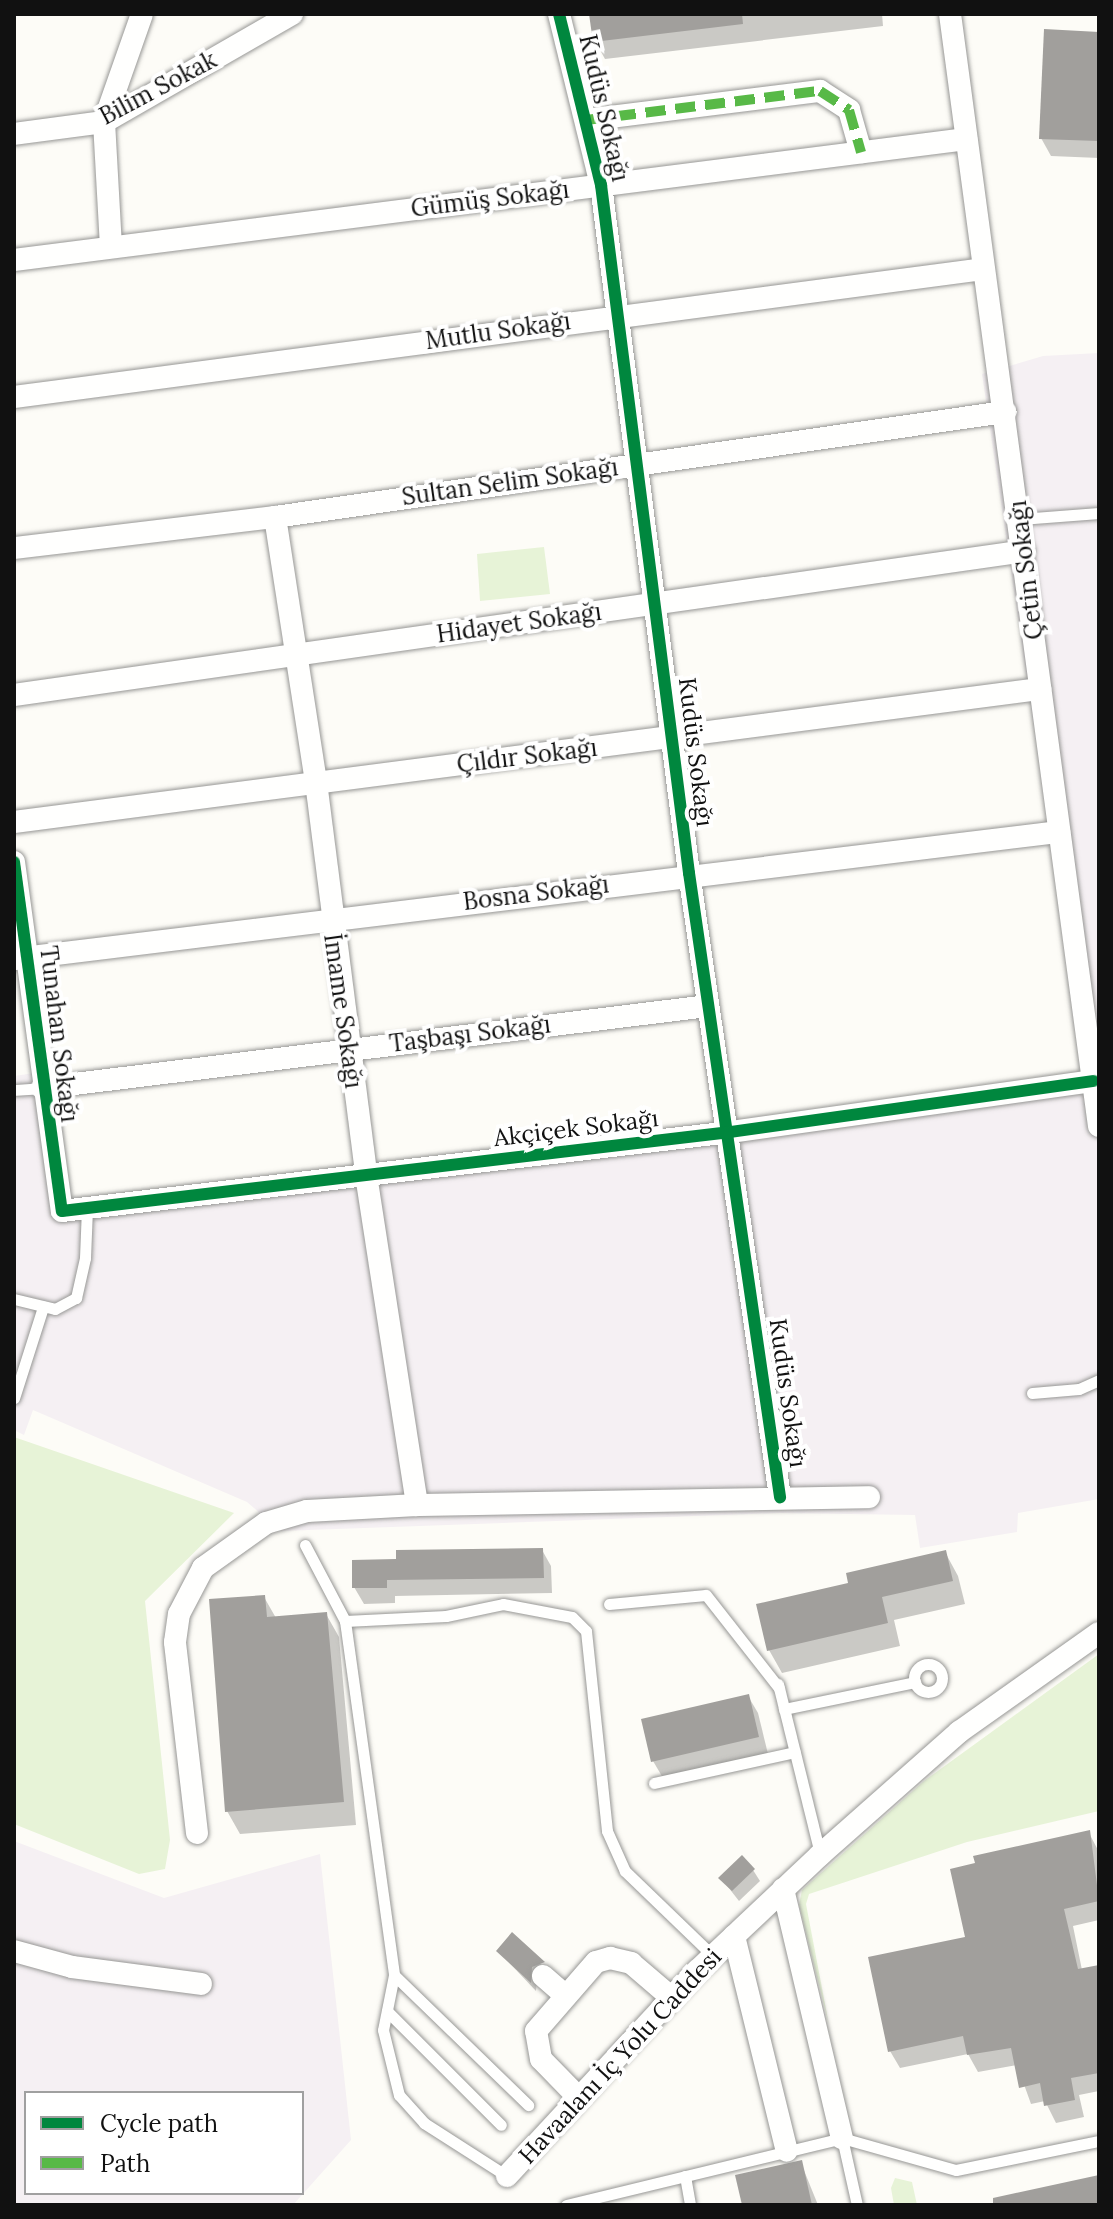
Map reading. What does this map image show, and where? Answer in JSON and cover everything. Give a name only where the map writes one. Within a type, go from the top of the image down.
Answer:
[{"type":"street","points":[[111,247],[104,122],[142,14]]},
{"type":"street","name":"Bilim Sokak","points":[[14,134],[104,122],[292,14]]},
{"type":"street","name":"Kudüs Sokağı","points":[[559,14],[601,185],[689,873],[730,1132],[780,1497]]},
{"type":"street","name":"Çetin Sokağı","points":[[950,14],[1099,1126]]},
{"type":"street","points":[[586,120],[820,91],[849,110],[861,152]]},
{"type":"street","name":"Gümüş Sokağı","points":[[14,260],[966,139]]},
{"type":"street","name":"Mutlu Sokağı","points":[[14,397],[619,314],[983,269]]},
{"type":"street","name":"Sultan Selim Sokağı","points":[[14,548],[275,517],[1005,412]]},
{"type":"street","name":"İmame Sokağı","points":[[275,517],[316,782],[330,919],[366,1175],[417,1505]]},
{"type":"street","name":"Hidayet Sokağı","points":[[14,695],[1024,551]]},
{"type":"street","name":"Çıldır Sokağı","points":[[14,822],[1040,689]]},
{"type":"street","name":"Bosna Sokağı","points":[[20,958],[689,873],[1059,832]]},
{"type":"street","name":"Tunahan Sokağı","points":[[14,862],[20,958],[62,1211]]},
{"type":"street","name":"Taşbaşı Sokağı","points":[[42,1088],[708,1006]]},
{"type":"street","name":"Akçiçek Sokağı","points":[[62,1211],[730,1132],[1093,1081]]},
{"type":"street","points":[[197,1833],[175,1642],[179,1614],[196,1579],[222,1550],[285,1515],[417,1505],[869,1497]]},
{"type":"street","name":"Havaalanı İç Yolu Caddesi","points":[[507,2176],[672,1998],[820,1855],[959,1732],[1099,1633]]},
{"type":"street","points":[[783,1889],[842,2138]]},
{"type":"street","name":"Havaalanı İç Yolu Caddesi","points":[[734,1936],[787,2151]]},
{"type":"street","points":[[14,1951],[72,1967],[201,1984]]},
{"type":"street","points":[[579,2098],[550,2071],[536,2050],[536,2031],[596,1962],[610,1958],[631,1963],[672,1998]]},
{"type":"street","points":[[543,1976],[566,1996]]},
{"type":"lane","points":[[1020,519],[1099,513]]},
{"type":"lane","points":[[14,1090],[42,1088]]},
{"type":"lane","points":[[14,1299],[43,1307],[62,1307],[76,1298],[85,1258],[87,1208]]},
{"type":"lane","points":[[14,1398],[43,1307]]},
{"type":"lane","points":[[1032,1393],[1079,1389],[1099,1380]]},
{"type":"lane","points":[[305,1545],[345,1621],[394,1975],[383,2030],[399,2095],[424,2123],[507,2176]]},
{"type":"lane","points":[[609,1604],[706,1595],[779,1688]]},
{"type":"lane","points":[[345,1621],[446,1616],[503,1604],[572,1617],[586,1631],[607,1831],[625,1871],[713,1956]]},
{"type":"lane","points":[[775,1673],[820,1855]]},
{"type":"lane","points":[[784,1709],[915,1682]]},
{"type":"lane","points":[[654,1783],[795,1752]]},
{"type":"lane","points":[[394,1975],[528,2105]]},
{"type":"lane","points":[[387,2011],[501,2125]]},
{"type":"lane","points":[[842,2138],[857,2205]]},
{"type":"lane","points":[[566,2205],[595,2202],[685,2176],[842,2138],[956,2170],[1099,2141]]},
{"type":"lane","points":[[685,2176],[690,2205]]},
{"type":"shaded area","points":[[1099,353],[1099,1499],[1018,1513],[1017,1532],[920,1548],[915,1515],[780,1513],[281,1531],[247,1502],[33,1410],[24,1435],[14,1430],[14,1076],[42,1072],[64,1208],[1085,1074],[982,374],[1043,356]]},
{"type":"shaded area","points":[[14,1841],[164,1898],[320,1854],[351,2140],[304,2193],[304,2091],[24,2091],[24,2195],[302,2195],[293,2205],[14,2205]]},
{"type":"green space","points":[[544,547],[550,594],[480,601],[477,554]]},
{"type":"green space","points":[[14,1437],[234,1513],[145,1601],[170,1840],[165,1869],[139,1874],[14,1824]]},
{"type":"green space","points":[[1099,1654],[1099,1811],[967,1842],[809,1894],[806,1904],[829,2025],[799,1905],[802,1890],[924,1781]]},
{"type":"green space","points":[[895,2178],[912,2182],[917,2205],[894,2205],[891,2188]]},
{"type":"building","points":[[589,14],[742,14],[743,24],[593,42]]},
{"type":"building","points":[[1044,29],[1099,32],[1099,141],[1039,139]]},
{"type":"building","points":[[543,1548],[544,1578],[387,1580],[387,1588],[352,1588],[352,1560],[396,1559],[396,1550]]},
{"type":"building","points":[[946,1550],[953,1581],[882,1597],[888,1623],[767,1651],[756,1604],[848,1583],[846,1573]]},
{"type":"building","points":[[265,1595],[267,1617],[327,1612],[344,1802],[225,1812],[209,1599]]},
{"type":"building","points":[[749,1694],[759,1737],[651,1762],[641,1719]]},
{"type":"building","points":[[1090,1830],[1099,1901],[1064,1909],[1078,1969],[1099,1965],[1099,2073],[1071,2078],[1075,2100],[1044,2106],[1040,2083],[1019,2088],[1011,2048],[967,2055],[963,2036],[888,2052],[868,1957],[965,1937],[950,1869],[975,1863],[973,1856]]},
{"type":"building","points":[[742,1855],[755,1869],[732,1891],[718,1878]]},
{"type":"building","points":[[512,1932],[545,1962],[532,1967],[531,1983],[496,1951]]},
{"type":"building","points":[[802,2160],[812,2205],[742,2205],[735,2175]]},
{"type":"building","points":[[1099,2175],[1099,2205],[993,2205],[993,2198]]},
{"type":"marked path","points":[[586,120],[820,91],[849,110],[861,152]]},
{"type":"cycle path","points":[[559,14],[601,185],[689,873],[780,1497]]},
{"type":"cycle path","points":[[14,862],[62,1211],[730,1132],[1093,1081]]}]
